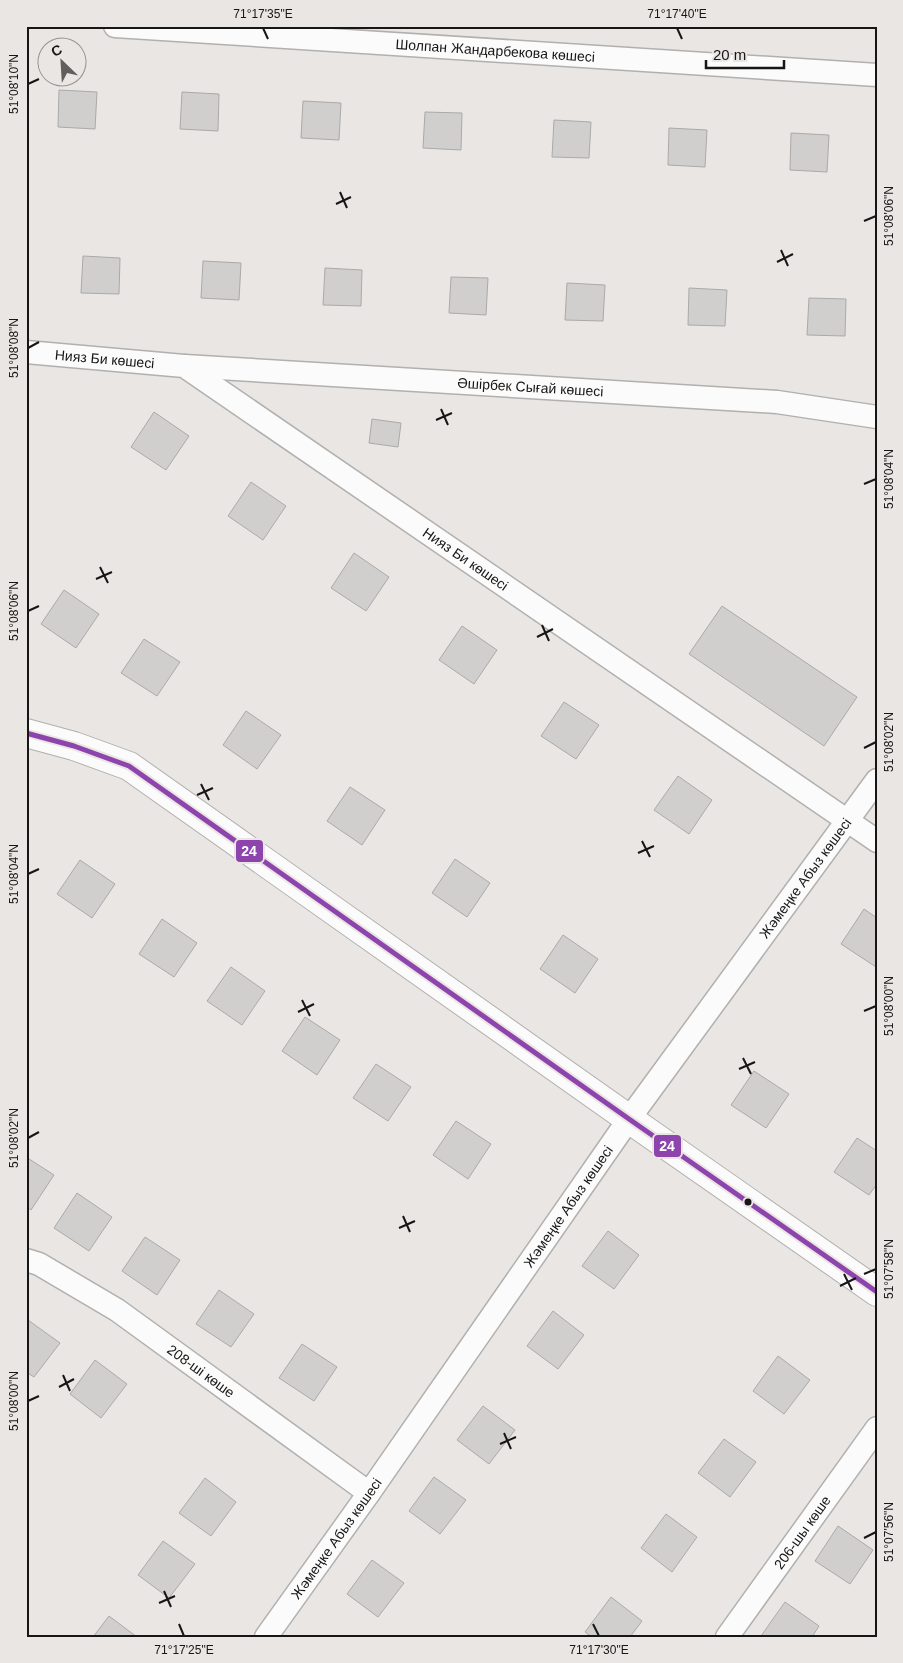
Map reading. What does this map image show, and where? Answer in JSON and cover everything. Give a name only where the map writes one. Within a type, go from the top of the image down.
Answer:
[{"type":"street","name":"Шолпан Жандарбекова көшесі","points":[[115,26],[877,75]]},
{"type":"street","name":"Нияз Би көшесі","points":[[26,352],[184,366],[877,841]]},
{"type":"street","name":"Әшірбек Сығай көшесі","points":[[184,366],[777,402],[877,417]]},
{"type":"street","points":[[26,733],[74,746],[129,766],[877,1292]]},
{"type":"street","name":"Жәмеңке Абыз көшесі","points":[[266,1637],[369,1493],[629,1119],[877,780]]},
{"type":"street","name":"208-ші көше","points":[[26,1260],[39,1264],[117,1310],[369,1493]]},
{"type":"street","name":"206-шы көше","points":[[727,1637],[877,1428]]},
{"type":"building","points":[[59,90],[97,92],[95,129],[58,127]]},
{"type":"building","points":[[182,92],[219,94],[218,131],[180,129]]},
{"type":"building","points":[[303,101],[341,103],[339,140],[301,138]]},
{"type":"building","points":[[425,112],[462,113],[461,150],[423,148]]},
{"type":"building","points":[[554,120],[591,122],[589,158],[552,157]]},
{"type":"building","points":[[669,128],[707,130],[705,167],[668,165]]},
{"type":"building","points":[[791,133],[829,135],[827,172],[790,170]]},
{"type":"building","points":[[83,256],[120,258],[119,294],[81,293]]},
{"type":"building","points":[[203,261],[241,263],[239,300],[201,298]]},
{"type":"building","points":[[325,268],[362,270],[361,306],[323,305]]},
{"type":"building","points":[[451,277],[488,278],[486,315],[449,313]]},
{"type":"building","points":[[567,283],[605,285],[603,321],[565,320]]},
{"type":"building","points":[[689,288],[727,290],[725,326],[688,325]]},
{"type":"building","points":[[809,298],[846,299],[845,336],[807,335]]},
{"type":"building","points":[[154,412],[189,436],[166,470],[131,447]]},
{"type":"building","points":[[372,419],[401,423],[398,447],[369,443]]},
{"type":"building","points":[[251,482],[286,506],[263,540],[228,516]]},
{"type":"building","points":[[354,553],[389,577],[366,611],[331,588]]},
{"type":"building","points":[[64,590],[99,614],[76,648],[41,624]]},
{"type":"building","points":[[722,606],[857,697],[824,746],[689,654]]},
{"type":"building","points":[[462,626],[497,650],[474,684],[439,660]]},
{"type":"building","points":[[144,639],[180,662],[157,696],[121,673]]},
{"type":"building","points":[[564,702],[599,725],[576,759],[541,736]]},
{"type":"building","points":[[246,711],[281,735],[257,769],[223,745]]},
{"type":"building","points":[[678,776],[712,800],[689,834],[654,810]]},
{"type":"building","points":[[350,787],[385,810],[362,845],[327,821]]},
{"type":"building","points":[[455,859],[490,883],[467,917],[432,893]]},
{"type":"building","points":[[80,860],[115,884],[92,918],[57,894]]},
{"type":"building","points":[[864,909],[877,918],[876,967],[841,944]]},
{"type":"building","points":[[162,919],[197,943],[174,977],[139,954]]},
{"type":"building","points":[[563,935],[598,959],[575,993],[540,969]]},
{"type":"building","points":[[231,967],[265,991],[242,1025],[207,1001]]},
{"type":"building","points":[[305,1017],[340,1040],[317,1075],[282,1051]]},
{"type":"building","points":[[376,1064],[411,1087],[388,1121],[353,1098]]},
{"type":"building","points":[[754,1071],[789,1094],[766,1128],[731,1105]]},
{"type":"building","points":[[456,1121],[491,1144],[468,1179],[433,1155]]},
{"type":"building","points":[[857,1138],[877,1151],[877,1184],[869,1195],[834,1172]]},
{"type":"building","points":[[26,1157],[54,1175],[31,1210],[26,1206]]},
{"type":"building","points":[[77,1193],[112,1217],[89,1251],[54,1228]]},
{"type":"building","points":[[608,1231],[639,1255],[614,1289],[582,1266]]},
{"type":"building","points":[[145,1237],[180,1260],[157,1295],[122,1271]]},
{"type":"building","points":[[219,1290],[254,1314],[231,1347],[196,1324]]},
{"type":"building","points":[[553,1311],[584,1335],[558,1369],[527,1346]]},
{"type":"building","points":[[28,1320],[60,1343],[34,1377],[26,1372],[26,1323]]},
{"type":"building","points":[[302,1344],[337,1367],[314,1401],[279,1378]]},
{"type":"building","points":[[778,1356],[810,1380],[784,1414],[753,1391]]},
{"type":"building","points":[[95,1360],[127,1384],[101,1418],[70,1394]]},
{"type":"building","points":[[483,1406],[515,1430],[489,1464],[457,1440]]},
{"type":"building","points":[[724,1439],[756,1462],[730,1497],[698,1473]]},
{"type":"building","points":[[434,1477],[466,1500],[440,1534],[409,1511]]},
{"type":"building","points":[[205,1478],[236,1502],[211,1536],[179,1513]]},
{"type":"building","points":[[666,1514],[697,1537],[672,1572],[641,1548]]},
{"type":"building","points":[[838,1526],[873,1550],[850,1584],[815,1561]]},
{"type":"building","points":[[163,1541],[195,1564],[169,1598],[138,1575]]},
{"type":"building","points":[[372,1560],[404,1583],[378,1617],[347,1594]]},
{"type":"building","points":[[611,1597],[642,1621],[630,1637],[592,1637],[585,1632]]},
{"type":"building","points":[[785,1602],[819,1626],[812,1637],[761,1636]]},
{"type":"building","points":[[109,1616],[137,1637],[93,1637]]},
{"type":"transit line","name":"24","points":[[26,733],[74,746],[129,766],[877,1292]]}]
